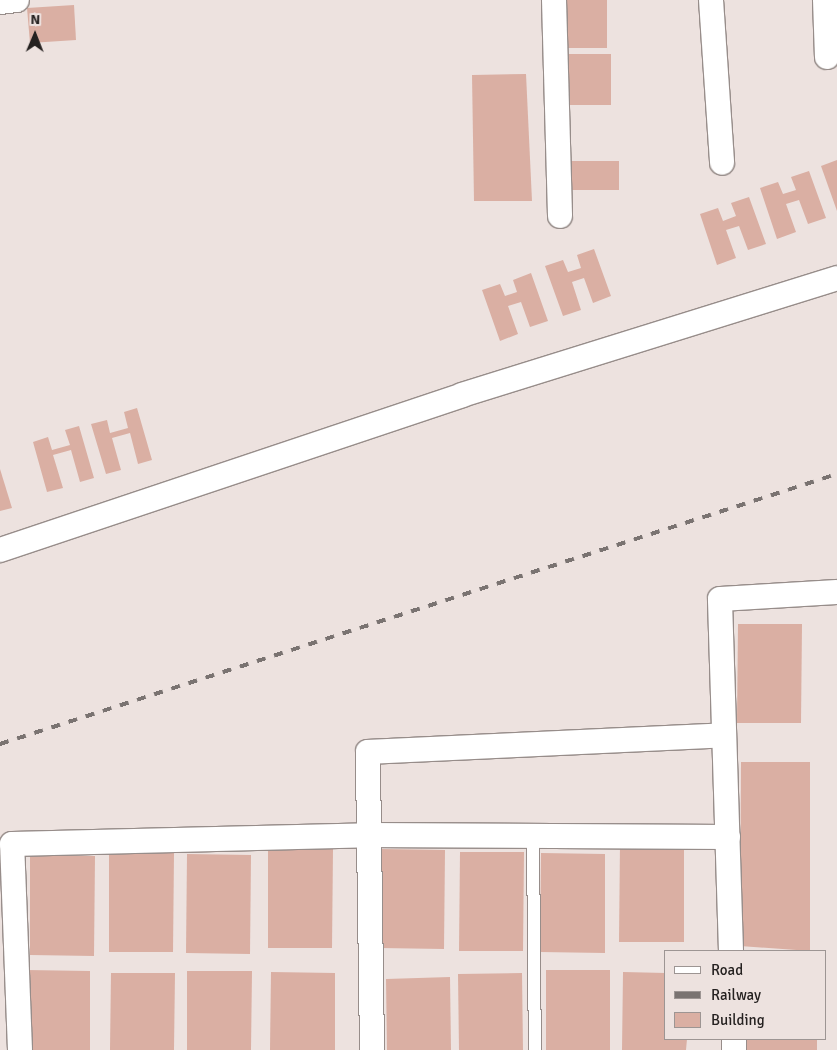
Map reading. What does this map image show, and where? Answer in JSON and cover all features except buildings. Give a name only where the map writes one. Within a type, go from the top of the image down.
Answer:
[{"type":"street","points":[[0,2],[17,0]]},
{"type":"street","points":[[554,0],[560,216]]},
{"type":"street","points":[[711,0],[722,163]]},
{"type":"street","points":[[825,0],[827,57]]},
{"type":"street","points":[[0,550],[462,395],[837,278]]},
{"type":"street","points":[[731,950],[720,599],[837,592]]},
{"type":"street","points":[[372,1050],[368,752],[724,735]]},
{"type":"street","points":[[20,1050],[12,844],[369,835],[728,837]]},
{"type":"lane","points":[[533,836],[535,1050]]},
{"type":"railway","points":[[0,744],[837,474]]}]
